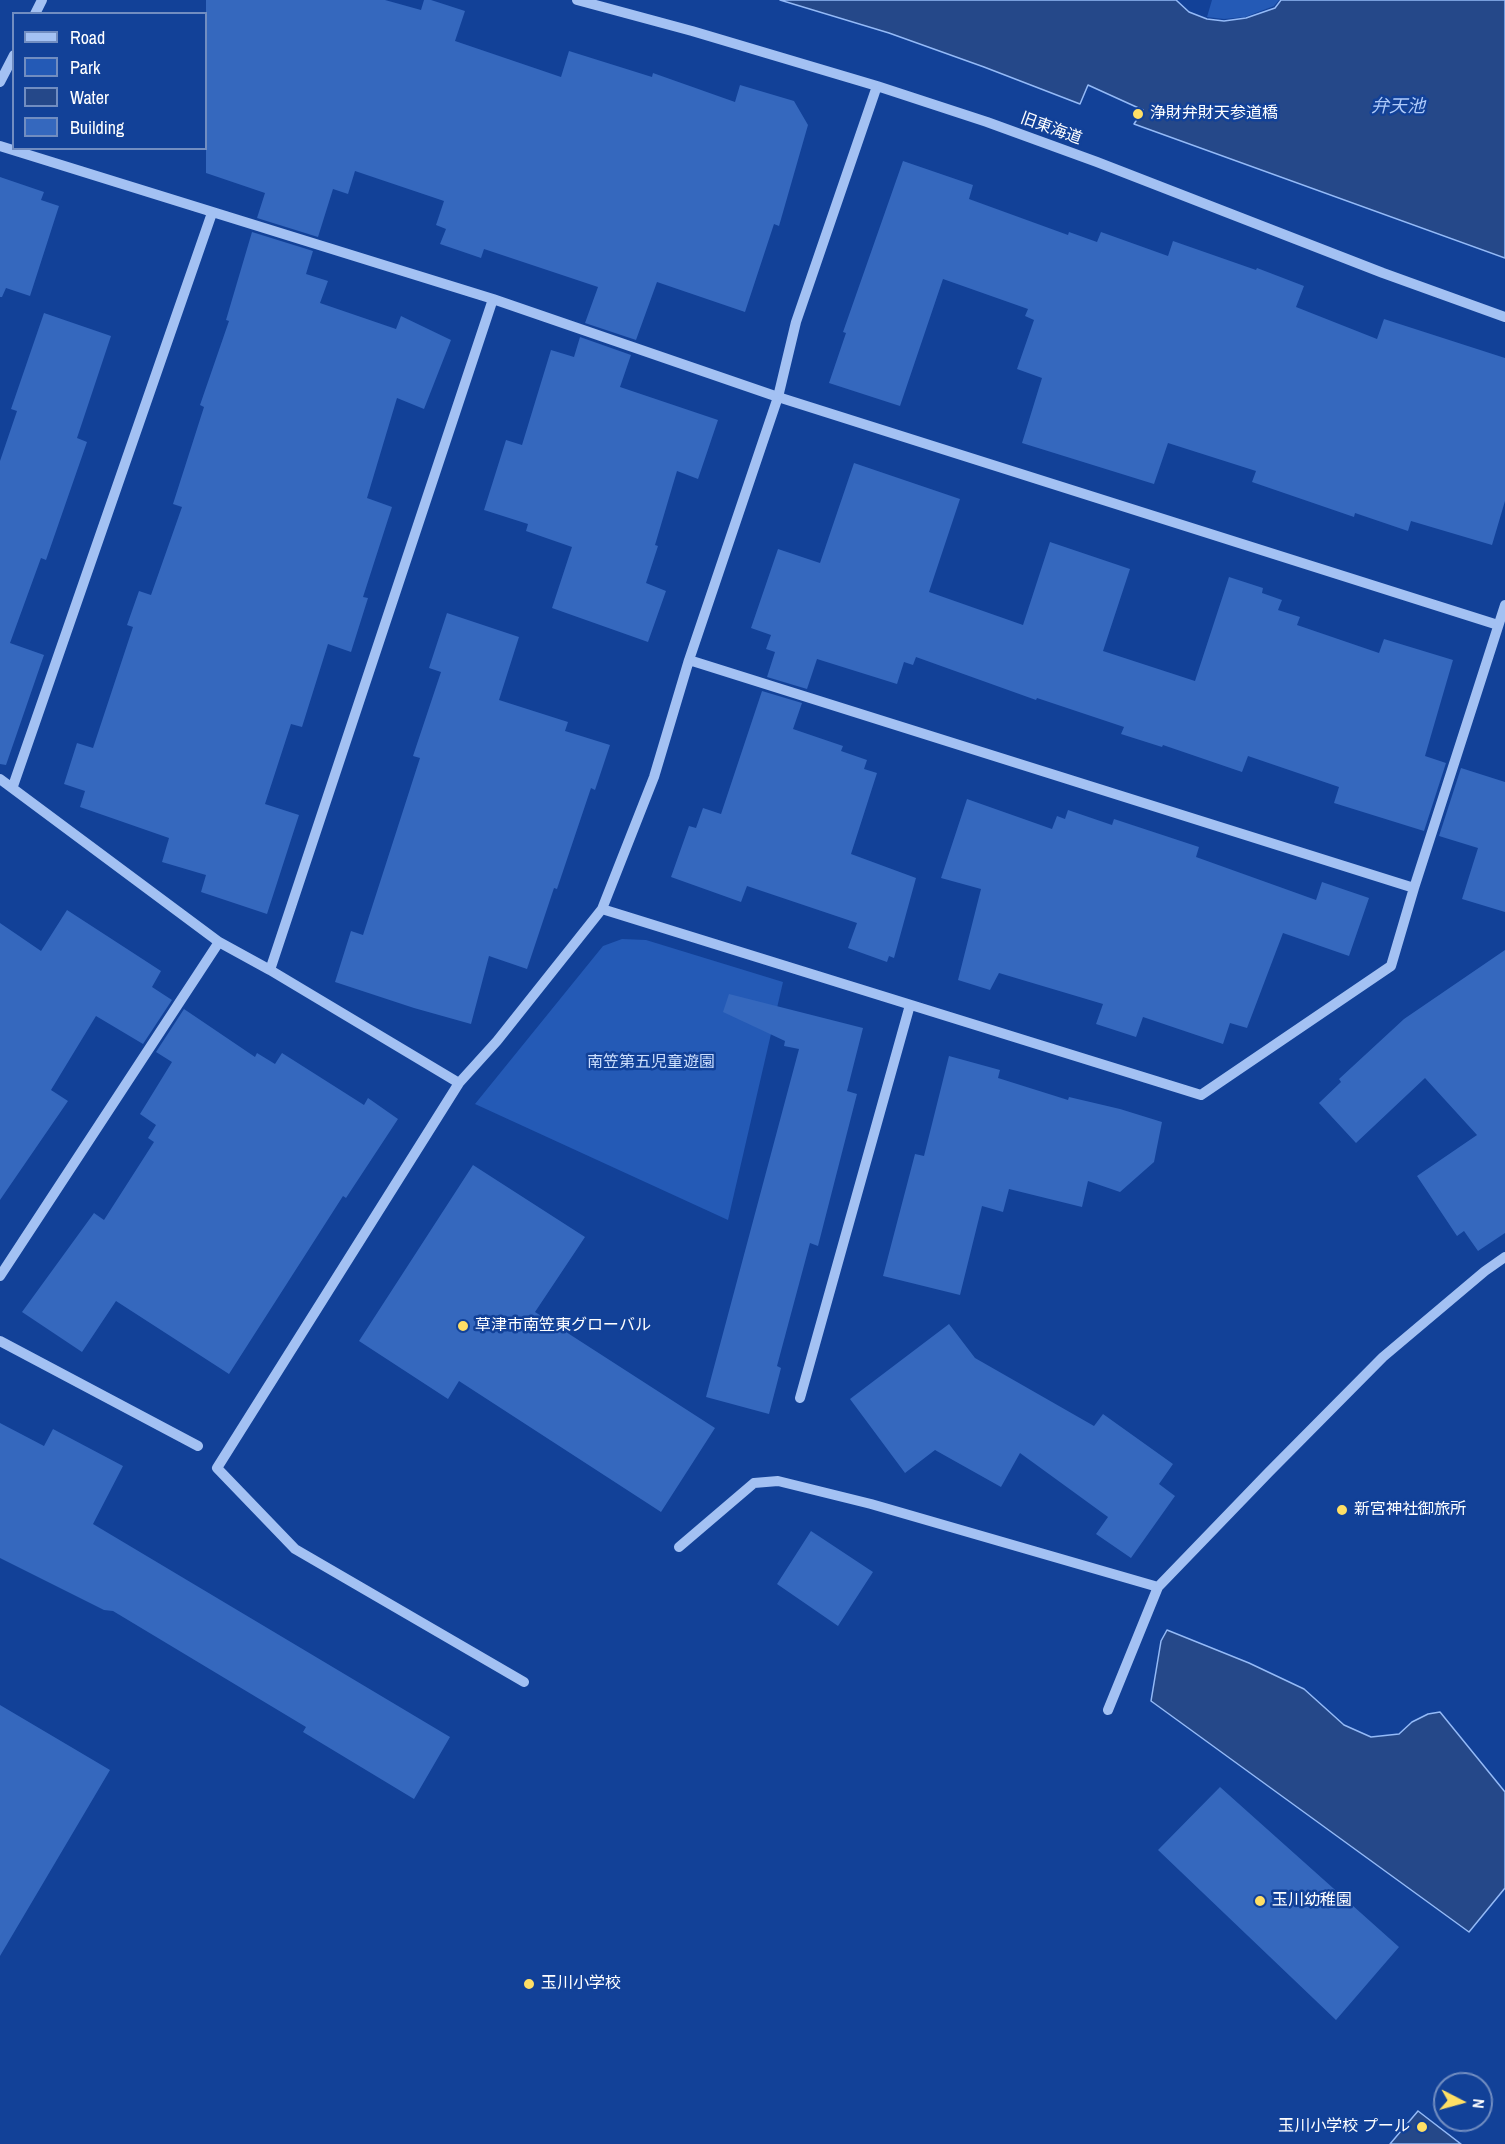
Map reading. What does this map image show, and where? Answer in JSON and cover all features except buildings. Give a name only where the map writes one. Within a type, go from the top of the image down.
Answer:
[{"type":"street","name":"旧東海道","points":[[577,0],[692,31],[877,86],[987,122],[1383,273],[1505,317]]},
{"type":"street","points":[[0,82],[12,59]]},
{"type":"street","points":[[524,1682],[295,1549],[217,1468],[459,1083],[497,1041],[602,909],[654,777],[689,660],[778,398],[796,322],[877,86]]},
{"type":"street","points":[[13,150],[493,299],[778,398],[1498,626]]},
{"type":"street","points":[[13,786],[212,213]]},
{"type":"street","points":[[270,970],[493,299]]},
{"type":"street","points":[[602,909],[1201,1095],[1391,966],[1505,605]]},
{"type":"street","points":[[689,660],[1414,888]]},
{"type":"street","points":[[0,778],[219,942],[459,1083]]},
{"type":"street","points":[[0,1276],[219,942]]},
{"type":"street","points":[[800,1398],[910,1005]]},
{"type":"street","points":[[1108,1710],[1158,1587],[1383,1357],[1485,1271],[1505,1257]]},
{"type":"street","points":[[0,1341],[198,1446]]},
{"type":"street","points":[[679,1547],[754,1483],[778,1481],[871,1504],[1158,1587]]},
{"type":"green space","points":[[1212,0],[1279,0],[1274,6],[1245,17],[1224,19],[1207,17]]},
{"type":"green space","name":"南笠第五児童遊園","points":[[622,939],[646,940],[783,982],[728,1220],[475,1104],[603,946]]},
{"type":"water","name":"弁天池","points":[[780,0],[1176,0],[1189,12],[1207,19],[1224,21],[1246,18],[1275,8],[1281,0],[1505,0],[1505,258],[1134,124],[1143,110],[1088,85],[1080,104],[889,33]]},
{"type":"water","points":[[1167,1630],[1249,1663],[1304,1689],[1344,1725],[1371,1737],[1399,1734],[1412,1722],[1428,1714],[1440,1712],[1505,1792],[1505,1888],[1469,1932],[1151,1701],[1161,1641]]},
{"type":"water","name":"玉川小学校 プール","points":[[1418,2111],[1433,2123],[1433,2132],[1445,2132],[1461,2144],[1390,2144]]},
{"type":"place","name":"浄財弁財天参道橋","points":[[1138,114]]},
{"type":"place","name":"草津市南笠東グローバル","points":[[463,1326]]},
{"type":"place","name":"新宮神社御旅所","points":[[1342,1510]]},
{"type":"place","name":"玉川幼稚園","points":[[1260,1901]]},
{"type":"place","name":"玉川小学校","points":[[529,1984]]},
{"type":"place","name":"玉川小学校 プール","points":[[1422,2127]]}]
